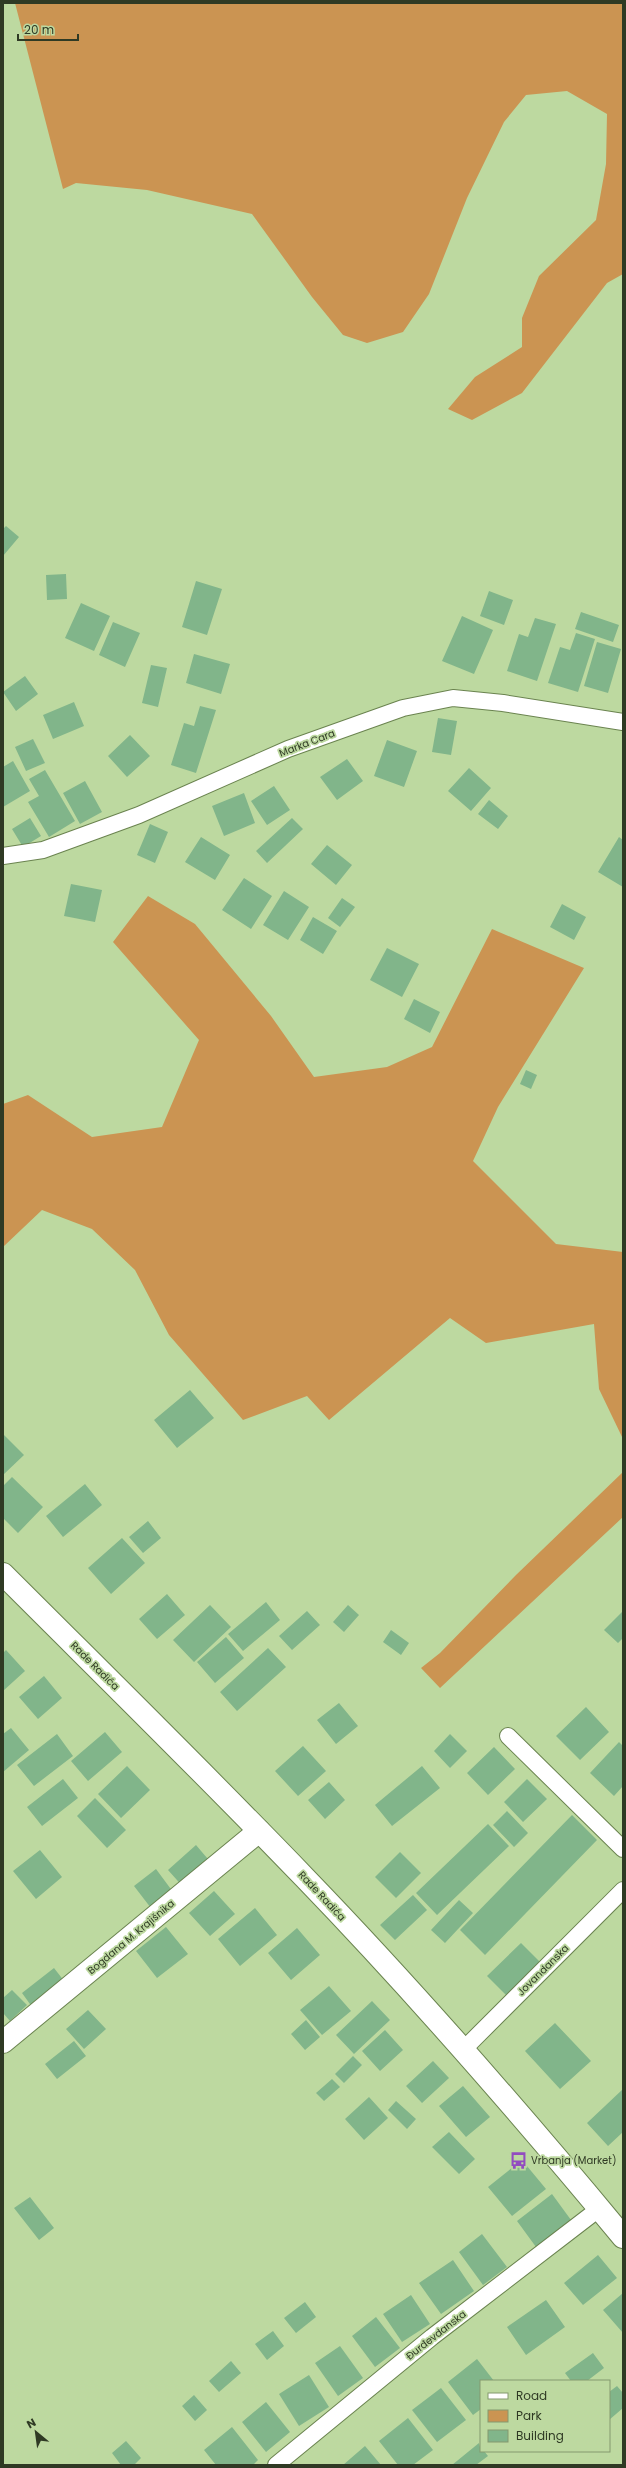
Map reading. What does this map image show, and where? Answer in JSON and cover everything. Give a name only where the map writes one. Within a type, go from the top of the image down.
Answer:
[{"type":"main road","name":"Rade Radića","points":[[3,1574],[310,1883],[464,2049],[623,2237]]},
{"type":"main road","name":"Bogdana M. Krajišnika","points":[[3,2042],[259,1831]]},
{"type":"street","name":"Marka Cara","points":[[3,856],[42,850],[139,815],[288,749],[403,708],[453,698],[503,702],[623,722]]},
{"type":"street","points":[[508,1736],[623,1849]]},
{"type":"street","name":"Jovandanska","points":[[464,2049],[623,1890]]},
{"type":"street","name":"Đurđevdanska","points":[[276,2465],[432,2337],[600,2208]]},
{"type":"green space","points":[[15,3],[623,3],[623,274],[607,283],[522,393],[472,420],[448,409],[475,377],[522,347],[522,318],[539,276],[596,220],[606,164],[607,114],[567,91],[526,95],[504,122],[467,198],[429,294],[403,332],[367,343],[343,335],[312,297],[252,214],[147,190],[76,183],[63,189]]},
{"type":"green space","points":[[148,896],[195,924],[271,1016],[314,1077],[387,1067],[432,1047],[492,929],[584,968],[498,1107],[473,1161],[556,1244],[623,1252],[623,1439],[599,1389],[594,1324],[486,1343],[450,1318],[329,1420],[307,1396],[243,1420],[169,1335],[135,1270],[92,1229],[42,1210],[3,1247],[3,1104],[28,1095],[92,1137],[162,1127],[199,1040],[113,942]]},
{"type":"green space","points":[[623,1472],[623,1517],[440,1688],[421,1668],[440,1653],[516,1575]]},
{"type":"building","points":[[6,526],[19,537],[3,556],[3,529]]},
{"type":"building","points":[[66,574],[67,599],[47,600],[46,575]]},
{"type":"building","points":[[196,581],[222,589],[207,635],[182,627]]},
{"type":"building","points":[[489,591],[513,600],[504,625],[480,616]]},
{"type":"building","points":[[81,603],[110,616],[94,651],[65,638]]},
{"type":"building","points":[[581,612],[619,625],[613,642],[575,629]]},
{"type":"building","points":[[462,616],[493,630],[474,674],[442,661]]},
{"type":"building","points":[[535,618],[556,624],[537,681],[507,671],[519,634],[528,637]]},
{"type":"building","points":[[113,622],[140,633],[125,667],[99,655]]},
{"type":"building","points":[[576,633],[595,639],[578,692],[548,683],[560,647],[570,650]]},
{"type":"building","points":[[597,642],[621,649],[608,693],[584,686]]},
{"type":"building","points":[[194,654],[230,664],[221,694],[186,683]]},
{"type":"building","points":[[151,665],[167,668],[158,707],[142,703]]},
{"type":"building","points":[[25,676],[38,694],[16,711],[3,692]]},
{"type":"building","points":[[74,702],[84,726],[53,739],[43,715]]},
{"type":"building","points":[[200,706],[216,710],[196,773],[171,765],[184,723],[194,726]]},
{"type":"building","points":[[438,718],[457,721],[451,755],[432,752]]},
{"type":"building","points":[[130,735],[150,756],[127,777],[108,756]]},
{"type":"building","points":[[33,739],[45,763],[26,771],[15,747]]},
{"type":"building","points":[[387,740],[417,751],[404,787],[374,776]]},
{"type":"building","points":[[347,759],[363,781],[337,800],[320,777]]},
{"type":"building","points":[[13,761],[30,791],[3,807],[3,767]]},
{"type":"building","points":[[469,768],[491,788],[471,811],[448,791]]},
{"type":"building","points":[[45,770],[75,821],[49,837],[28,802],[39,796],[29,779]]},
{"type":"building","points":[[85,781],[102,812],[80,824],[63,793]]},
{"type":"building","points":[[274,786],[290,810],[267,825],[251,801]]},
{"type":"building","points":[[244,793],[255,823],[224,836],[212,806]]},
{"type":"building","points":[[489,800],[508,816],[498,829],[478,814]]},
{"type":"building","points":[[30,818],[41,836],[23,847],[12,829]]},
{"type":"building","points":[[292,818],[303,829],[267,863],[256,851]]},
{"type":"building","points":[[150,824],[168,832],[155,863],[137,855]]},
{"type":"building","points":[[201,837],[230,855],[215,880],[185,862]]},
{"type":"building","points":[[619,837],[623,840],[623,887],[598,872]]},
{"type":"building","points":[[327,845],[352,865],[336,885],[311,864]]},
{"type":"building","points":[[244,878],[272,896],[251,929],[222,910]]},
{"type":"building","points":[[71,884],[102,890],[95,922],[64,916]]},
{"type":"building","points":[[284,891],[309,907],[288,940],[263,925]]},
{"type":"building","points":[[342,898],[355,907],[340,927],[328,918]]},
{"type":"building","points":[[562,904],[586,917],[574,940],[550,927]]},
{"type":"building","points":[[313,917],[337,931],[323,954],[300,940]]},
{"type":"building","points":[[387,948],[419,964],[402,997],[370,980]]},
{"type":"building","points":[[414,999],[440,1012],[430,1033],[404,1019]]},
{"type":"building","points":[[526,1070],[537,1075],[531,1089],[520,1084]]},
{"type":"building","points":[[190,1390],[214,1418],[177,1448],[154,1420]]},
{"type":"building","points":[[3,1434],[24,1455],[3,1475]]},
{"type":"building","points":[[12,1477],[43,1507],[18,1533],[3,1518],[3,1486]]},
{"type":"building","points":[[85,1484],[102,1505],[63,1537],[46,1516]]},
{"type":"building","points":[[148,1521],[161,1538],[143,1553],[129,1537]]},
{"type":"building","points":[[122,1538],[145,1563],[111,1594],[88,1568]]},
{"type":"building","points":[[167,1594],[185,1615],[157,1639],[139,1619]]},
{"type":"building","points":[[266,1602],[280,1620],[243,1651],[228,1634]]},
{"type":"building","points":[[210,1605],[231,1627],[194,1662],[173,1640]]},
{"type":"building","points":[[348,1605],[359,1615],[344,1632],[333,1622]]},
{"type":"building","points":[[307,1611],[320,1625],[292,1650],[279,1636]]},
{"type":"building","points":[[623,1611],[623,1638],[618,1643],[604,1630]]},
{"type":"building","points":[[391,1630],[409,1643],[401,1655],[383,1642]]},
{"type":"building","points":[[226,1637],[244,1658],[215,1683],[197,1662]]},
{"type":"building","points":[[268,1648],[286,1667],[237,1711],[220,1692]]},
{"type":"building","points":[[6,1650],[25,1671],[3,1691],[3,1653]]},
{"type":"building","points":[[44,1676],[62,1698],[38,1719],[19,1697]]},
{"type":"building","points":[[339,1703],[358,1726],[336,1744],[317,1720]]},
{"type":"building","points":[[586,1707],[609,1732],[580,1760],[556,1736]]},
{"type":"building","points":[[11,1728],[29,1750],[3,1772],[3,1734]]},
{"type":"building","points":[[105,1732],[122,1752],[88,1781],[71,1761]]},
{"type":"building","points":[[57,1734],[73,1756],[34,1786],[17,1765]]},
{"type":"building","points":[[450,1734],[467,1751],[450,1768],[434,1751]]},
{"type":"building","points":[[619,1742],[623,1746],[623,1786],[614,1796],[590,1773]]},
{"type":"building","points":[[303,1746],[326,1771],[298,1796],[275,1771]]},
{"type":"building","points":[[494,1747],[515,1769],[488,1795],[467,1773]]},
{"type":"building","points":[[127,1766],[150,1790],[121,1818],[98,1794]]},
{"type":"building","points":[[422,1766],[440,1788],[392,1826],[375,1805]]},
{"type":"building","points":[[63,1779],[78,1798],[42,1826],[27,1807]]},
{"type":"building","points":[[527,1779],[547,1799],[523,1822],[504,1802]]},
{"type":"building","points":[[329,1782],[345,1800],[325,1819],[308,1800]]},
{"type":"building","points":[[95,1798],[126,1830],[107,1848],[77,1816]]},
{"type":"building","points":[[507,1811],[528,1833],[514,1847],[493,1825]]},
{"type":"building","points":[[572,1815],[597,1840],[485,1955],[460,1930]]},
{"type":"building","points":[[488,1824],[509,1846],[437,1915],[416,1893]]},
{"type":"building","points":[[196,1845],[213,1865],[185,1889],[168,1870]]},
{"type":"building","points":[[40,1850],[62,1877],[36,1899],[13,1871]]},
{"type":"building","points":[[400,1852],[421,1873],[396,1898],[375,1877]]},
{"type":"building","points":[[156,1869],[176,1896],[154,1912],[134,1886]]},
{"type":"building","points":[[214,1891],[235,1914],[210,1936],[189,1913]]},
{"type":"building","points":[[413,1895],[427,1910],[395,1940],[380,1925]]},
{"type":"building","points":[[459,1900],[473,1913],[445,1943],[431,1930]]},
{"type":"building","points":[[255,1908],[277,1935],[240,1966],[218,1939]]},
{"type":"building","points":[[166,1927],[188,1954],[157,1978],[136,1951]]},
{"type":"building","points":[[297,1928],[320,1955],[291,1980],[268,1953]]},
{"type":"building","points":[[521,1943],[543,1965],[509,1998],[487,1976]]},
{"type":"building","points":[[54,1968],[68,1986],[35,2011],[22,1993]]},
{"type":"building","points":[[329,1986],[351,2011],[322,2035],[300,2010]]},
{"type":"building","points":[[12,1990],[27,2005],[10,2021],[3,2013],[3,1998]]},
{"type":"building","points":[[372,2001],[390,2020],[354,2054],[336,2035]]},
{"type":"building","points":[[88,2010],[106,2029],[84,2049],[66,2029]]},
{"type":"building","points":[[306,2020],[320,2037],[305,2050],[291,2034]]},
{"type":"building","points":[[555,2023],[591,2061],[560,2089],[525,2051]]},
{"type":"building","points":[[385,2030],[403,2050],[380,2071],[362,2051]]},
{"type":"building","points":[[74,2041],[86,2056],[57,2079],[45,2064]]},
{"type":"building","points":[[353,2056],[362,2065],[344,2083],[335,2074]]},
{"type":"building","points":[[433,2061],[449,2078],[422,2103],[406,2086]]},
{"type":"building","points":[[332,2079],[340,2087],[324,2101],[316,2093]]},
{"type":"building","points":[[463,2086],[490,2117],[466,2137],[439,2106]]},
{"type":"building","points":[[623,2089],[623,2132],[608,2146],[587,2123]]},
{"type":"building","points":[[369,2097],[388,2118],[364,2140],[345,2119]]},
{"type":"building","points":[[396,2101],[416,2119],[407,2129],[388,2110]]},
{"type":"building","points":[[449,2132],[475,2159],[459,2174],[432,2147]]},
{"type":"building","points":[[522,2160],[546,2189],[512,2216],[488,2187]]},
{"type":"building","points":[[552,2194],[571,2220],[536,2247],[517,2221]]},
{"type":"building","points":[[30,2197],[54,2228],[39,2240],[14,2208]]},
{"type":"building","points":[[482,2234],[507,2267],[483,2285],[459,2252]]},
{"type":"building","points":[[598,2255],[617,2278],[583,2305],[564,2283]]},
{"type":"building","points":[[453,2260],[474,2291],[441,2314],[419,2283]]},
{"type":"building","points":[[623,2293],[623,2333],[603,2310]]},
{"type":"building","points":[[411,2295],[430,2324],[402,2342],[383,2314]]},
{"type":"building","points":[[546,2300],[565,2327],[526,2355],[507,2327]]},
{"type":"building","points":[[305,2302],[316,2317],[296,2333],[284,2318]]},
{"type":"building","points":[[376,2317],[400,2348],[375,2367],[352,2336]]},
{"type":"building","points":[[273,2331],[284,2346],[267,2360],[255,2344]]},
{"type":"building","points":[[340,2346],[363,2378],[338,2396],[315,2363]]},
{"type":"building","points":[[593,2353],[604,2368],[588,2380],[570,2380],[565,2373]]},
{"type":"building","points":[[477,2359],[493,2380],[480,2380],[480,2410],[473,2415],[448,2382]]},
{"type":"building","points":[[231,2361],[241,2373],[219,2392],[209,2381]]},
{"type":"building","points":[[309,2375],[329,2407],[299,2426],[279,2394]]},
{"type":"building","points":[[617,2386],[623,2393],[623,2408],[610,2419],[610,2391]]},
{"type":"building","points":[[441,2388],[466,2420],[437,2442],[412,2410]]},
{"type":"building","points":[[194,2395],[207,2410],[195,2421],[182,2406]]},
{"type":"building","points":[[266,2402],[290,2432],[266,2452],[242,2422]]},
{"type":"building","points":[[408,2418],[433,2450],[413,2465],[398,2465],[379,2441]]},
{"type":"building","points":[[232,2427],[258,2460],[253,2465],[216,2465],[204,2450]]},
{"type":"building","points":[[126,2441],[141,2458],[134,2465],[121,2465],[112,2453]]},
{"type":"building","points":[[479,2443],[480,2452],[485,2452],[488,2456],[476,2465],[452,2465]]},
{"type":"building","points":[[365,2446],[381,2465],[343,2465]]},
{"type":"place","name":"Vrbanja (Market)","points":[[518,2160]]}]
